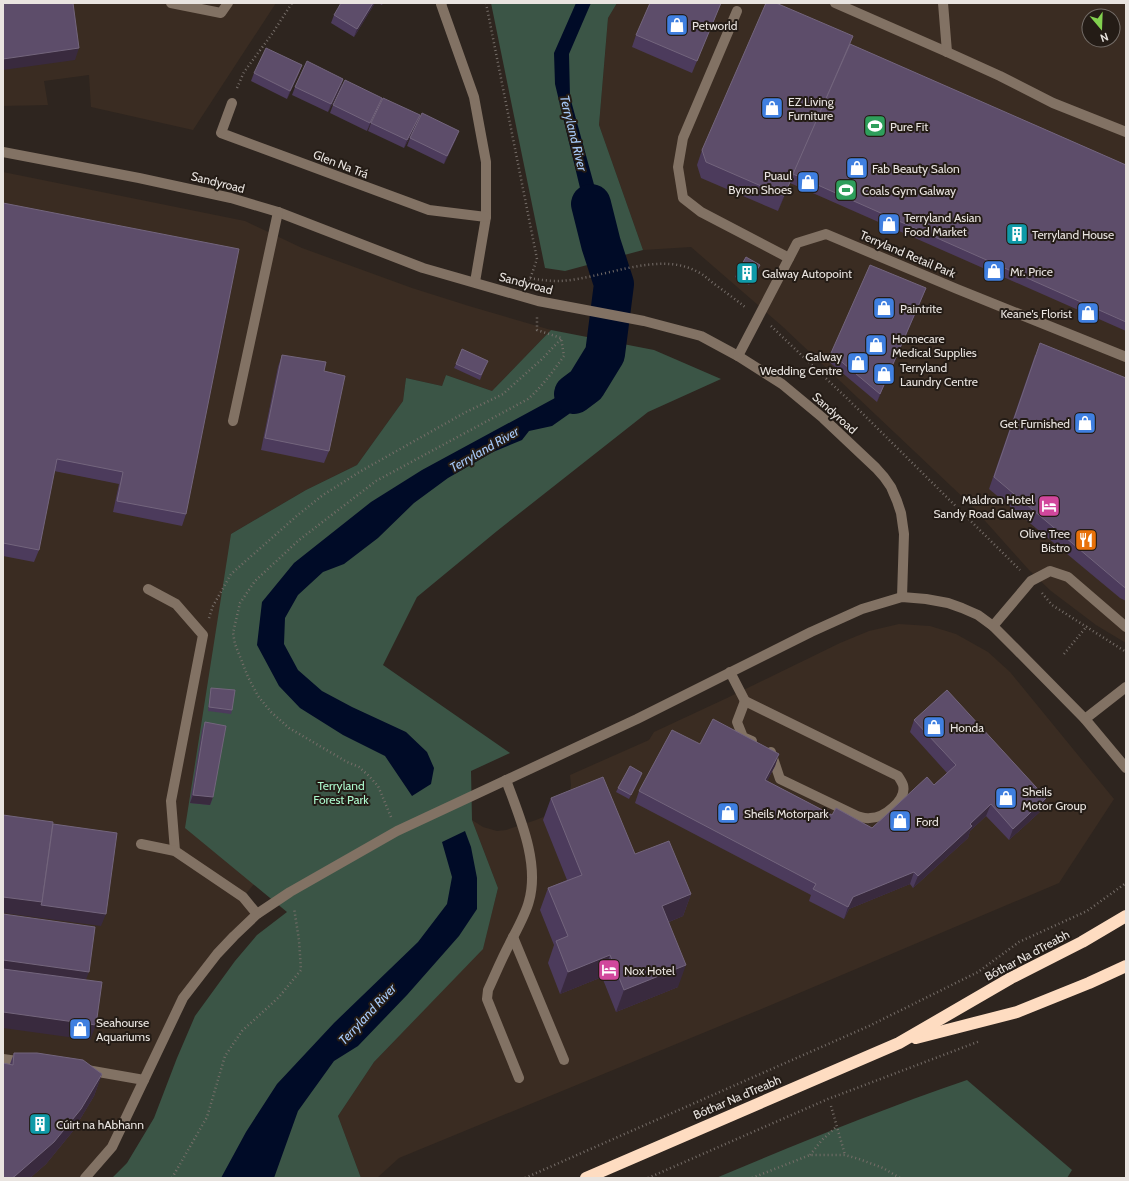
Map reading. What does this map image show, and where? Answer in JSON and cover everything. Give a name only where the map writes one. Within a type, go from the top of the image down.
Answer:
[{"type":"highway","name":"Bóthar Na dTreabh","points":[[586,1178],[899,1043],[1011,978],[1082,942],[1126,916]]},
{"type":"highway","name":"Bóthar Na dTreabh","points":[[899,1043],[1018,1012],[1126,966]]},
{"type":"street","points":[[170,3],[221,13],[228,3]]},
{"type":"street","points":[[442,3],[474,97],[486,162],[486,218],[475,282]]},
{"type":"street","points":[[834,3],[947,52],[1053,103],[1126,132]]},
{"type":"street","points":[[944,3],[947,52]]},
{"type":"street","points":[[738,12],[683,138],[678,167],[683,198],[701,212],[789,258]]},
{"type":"street","name":"Glen Na Trá","points":[[232,103],[221,133],[429,210],[486,218]]},
{"type":"street","name":"Sandyroad","points":[[3,152],[139,178],[232,198],[278,212],[423,268],[538,301],[644,321],[701,336],[738,356],[782,384],[871,463],[888,482],[897,501],[904,534],[902,597]]},
{"type":"street","points":[[233,421],[278,212]]},
{"type":"street","name":"Terryland Retail Park","points":[[738,356],[797,243],[826,234],[1126,357]]},
{"type":"street","points":[[992,626],[1031,581],[1050,571],[1068,577],[1126,627]]},
{"type":"street","points":[[148,589],[176,604],[202,635],[171,801],[175,851]]},
{"type":"street","points":[[85,1178],[112,1147],[183,998],[217,954],[257,914],[290,892],[397,831],[630,722],[811,632],[862,609],[902,597],[948,603],[978,615],[992,626],[1085,719],[1126,768]]},
{"type":"street","points":[[730,672],[745,701],[898,776],[903,785],[902,796],[895,805],[883,815],[870,819],[857,816],[780,779],[770,751],[743,737],[736,722],[745,701]]},
{"type":"street","points":[[1085,719],[1126,687]]},
{"type":"street","points":[[506,780],[522,826],[532,866],[532,884],[529,902],[488,990],[488,999],[519,1078]]},
{"type":"street","points":[[141,844],[175,851],[243,897],[257,914]]},
{"type":"street","points":[[513,936],[564,1060]]},
{"type":"street","points":[[3,1059],[35,1063]]},
{"type":"street","points":[[74,1069],[144,1080]]},
{"type":"path","points":[[236,88],[244,72],[272,34],[292,3]]},
{"type":"path","points":[[486,3],[537,259],[530,278],[561,281],[636,267],[662,264],[680,265],[698,272],[748,309]]},
{"type":"path","points":[[538,301],[537,330],[561,338]]},
{"type":"path","points":[[770,325],[857,408],[1031,581],[1052,605],[1126,652]]},
{"type":"path","points":[[202,635],[213,606],[231,574],[299,514],[323,495],[361,471],[466,412],[503,394],[542,359],[561,338]]},
{"type":"path","points":[[397,831],[378,786],[369,776],[358,767],[290,728],[271,712],[258,696],[248,677],[235,644],[233,633],[240,603],[255,581],[299,540],[376,481],[528,399],[543,383],[564,356],[561,338]]},
{"type":"path","points":[[1064,654],[1086,626]]},
{"type":"path","points":[[525,1178],[869,1026],[978,972],[1020,942],[1087,911],[1126,883]]},
{"type":"path","points":[[172,1178],[207,1116],[225,1056],[242,1030],[279,997],[301,970],[299,940],[290,892]]},
{"type":"path","points":[[648,1178],[828,1099],[982,1041]]},
{"type":"path","points":[[831,1106],[845,1155]]},
{"type":"path","points":[[810,1155],[822,1140],[837,1126]]},
{"type":"path","points":[[752,1178],[810,1155],[845,1155],[860,1158],[883,1168],[900,1178]]},
{"type":"shaded area","points":[[3,3],[276,3],[193,130],[91,107],[89,75],[44,81],[48,105],[3,106]]},
{"type":"shaded area","points":[[617,3],[1126,3],[1126,643],[1096,625],[1051,591],[1029,570],[970,504],[782,326],[691,247],[643,250],[599,125],[608,18]]},
{"type":"shaded area","points":[[3,172],[245,221],[302,248],[412,288],[551,330],[492,391],[446,375],[442,386],[406,378],[403,401],[357,465],[306,490],[231,534],[255,883],[243,897],[257,914],[183,998],[112,1147],[85,1178],[3,1178]]},
{"type":"shaded area","points":[[899,624],[930,626],[956,634],[988,652],[1010,672],[1114,799],[1059,883],[771,1005],[399,1158],[377,1178],[361,1178],[338,1116],[374,1062],[483,948],[498,888],[472,820],[483,827],[497,831],[506,830],[560,810],[569,797],[571,785],[570,775],[649,740],[654,732],[840,643],[869,631]]},
{"type":"green space","points":[[491,3],[617,3],[608,18],[599,125],[643,250],[565,271],[545,268]]},
{"type":"green space","name":"Terryland Forest Park","points":[[551,330],[654,350],[721,379],[648,412],[497,531],[417,597],[383,665],[510,753],[471,771],[472,820],[498,888],[483,949],[374,1062],[338,1116],[361,1178],[112,1178],[127,1163],[154,1118],[195,1016],[235,961],[257,935],[287,912],[185,828],[231,534],[306,490],[357,465],[403,401],[406,378],[442,386],[446,375],[492,391]]},
{"type":"green space","points":[[967,1080],[1072,1170],[1067,1178],[716,1178],[841,1127]]},
{"type":"water","points":[[576,3],[591,3],[569,54],[570,97],[607,232],[615,255],[599,259],[587,217],[555,84],[554,53]]},
{"type":"water","points":[[593,351],[621,352],[611,372],[569,414],[552,426],[529,431],[522,440],[493,452],[448,478],[414,503],[378,538],[344,564],[323,572],[298,595],[285,618],[284,644],[298,670],[322,691],[352,707],[406,732],[427,752],[434,768],[431,784],[412,796],[385,756],[343,735],[300,708],[279,686],[257,645],[262,602],[294,563],[371,502],[422,470],[555,398],[581,376]]},
{"type":"water","points":[[465,831],[471,847],[477,878],[477,909],[459,936],[407,995],[358,1046],[334,1061],[298,1111],[274,1178],[221,1178],[246,1132],[277,1084],[334,1023],[418,942],[447,904],[452,877],[442,842]]},
{"type":"building","points":[[3,3],[73,3],[79,48],[3,59]]},
{"type":"building","points":[[341,3],[373,3],[357,29],[334,15]]},
{"type":"building","name":"Petworld","points":[[650,3],[721,3],[697,61],[636,35]]},
{"type":"building","name":"EZ Living Furniture","points":[[766,3],[776,3],[853,36],[784,196],[706,162],[702,150]]},
{"type":"building","name":"Terryland House","points":[[850,44],[1126,165],[1126,322],[793,174]]},
{"type":"building","points":[[266,48],[302,65],[290,91],[254,73]]},
{"type":"building","points":[[307,61],[343,79],[331,104],[295,87]]},
{"type":"building","points":[[345,80],[382,98],[370,123],[333,105]]},
{"type":"building","points":[[383,98],[420,115],[407,140],[371,123]]},
{"type":"building","points":[[422,113],[459,131],[447,156],[410,138]]},
{"type":"building","points":[[3,203],[239,249],[186,514],[117,501],[123,472],[57,459],[39,550],[3,543]]},
{"type":"building","name":"Galway Autopoint","points":[[746,257],[760,265],[750,281],[737,273]]},
{"type":"building","points":[[870,265],[926,288],[880,394],[831,353]]},
{"type":"building","points":[[1040,343],[1126,378],[1126,588],[994,477]]},
{"type":"building","points":[[462,349],[488,361],[481,375],[456,364]]},
{"type":"building","points":[[282,355],[326,362],[324,371],[345,376],[329,451],[265,438]]},
{"type":"building","points":[[211,688],[235,690],[232,710],[209,707]]},
{"type":"building","name":"Sheils Motorpark","points":[[947,690],[1046,798],[1013,829],[991,804],[970,824],[972,826],[918,876],[914,872],[853,897],[848,907],[813,889],[816,884],[639,791],[672,730],[700,744],[713,719],[779,754],[765,780],[832,815],[836,808],[872,828],[927,777],[934,785],[956,765],[914,720]]},
{"type":"building","points":[[205,722],[226,726],[213,797],[193,795]]},
{"type":"building","points":[[630,766],[642,773],[631,795],[618,788]]},
{"type":"building","points":[[603,777],[635,854],[669,841],[691,894],[662,906],[686,965],[624,990],[610,955],[568,972],[556,941],[568,936],[548,888],[582,875],[551,798]]},
{"type":"building","points":[[3,815],[53,822],[42,902],[3,897]]},
{"type":"building","points":[[53,824],[117,833],[106,914],[41,905]]},
{"type":"building","points":[[3,914],[95,927],[89,972],[3,960]]},
{"type":"building","points":[[3,969],[102,982],[96,1025],[3,1012]]},
{"type":"building","name":"Cúirt na hAbhann","points":[[14,1053],[37,1053],[83,1060],[102,1074],[81,1109],[54,1142],[15,1176],[12,1178],[3,1178],[3,1063],[13,1065]]},
{"type":"waterway","name":"Terryland River","points":[[574,394],[586,385],[605,354],[614,284],[601,244],[591,204]]},
{"type":"place","name":"Petworld","points":[[677,25]]},
{"type":"place","name":"EZ Living Furniture","points":[[772,108]]},
{"type":"place","name":"Pure Fit","points":[[875,126]]},
{"type":"place","name":"Fab Beauty Salon","points":[[857,168]]},
{"type":"place","name":"Puaul Byron Shoes","points":[[808,182]]},
{"type":"place","name":"Coals Gym Galway","points":[[846,190]]},
{"type":"place","name":"Terryland Asian Food Market","points":[[889,224]]},
{"type":"place","name":"Terryland House","points":[[1017,234]]},
{"type":"place","name":"Mr. Price","points":[[994,271]]},
{"type":"place","name":"Galway Autopoint","points":[[747,273]]},
{"type":"place","name":"Paintrite","points":[[884,308]]},
{"type":"place","name":"Keane's Florist","points":[[1088,313]]},
{"type":"place","name":"Homecare Medical Supplies","points":[[876,345]]},
{"type":"place","name":"Galway Wedding Centre","points":[[858,363]]},
{"type":"place","name":"Terryland Laundry Centre","points":[[884,374]]},
{"type":"place","name":"Get Furnished","points":[[1085,423]]},
{"type":"place","name":"Maldron Hotel Sandy Road Galway","points":[[1049,506]]},
{"type":"place","name":"Olive Tree Bistro","points":[[1086,540]]},
{"type":"place","name":"Honda","points":[[934,727]]},
{"type":"place","name":"Sheils Motor Group","points":[[1006,798]]},
{"type":"place","name":"Sheils Motorpark","points":[[728,813]]},
{"type":"place","name":"Ford","points":[[900,821]]},
{"type":"place","name":"Nox Hotel","points":[[609,970]]},
{"type":"place","name":"Seahourse Aquariums","points":[[80,1029]]},
{"type":"place","name":"Cúirt na hAbhann","points":[[40,1124]]}]
